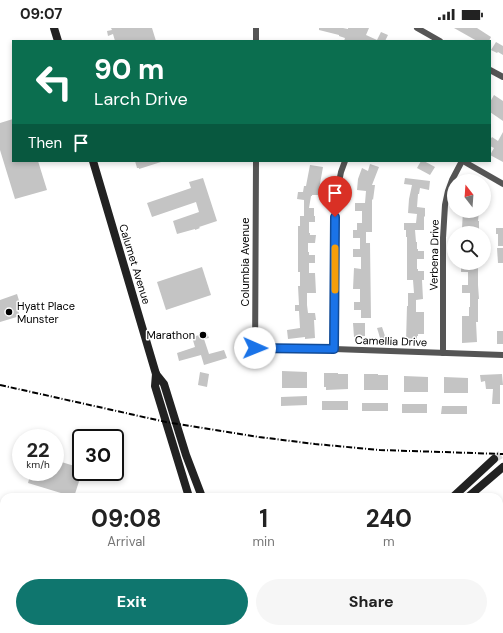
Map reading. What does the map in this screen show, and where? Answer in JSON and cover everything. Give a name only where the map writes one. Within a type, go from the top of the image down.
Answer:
[{"type":"main road","points":[[54,28],[58,40]]},
{"type":"main road","name":"Calumet Avenue","points":[[93,162],[156,374],[155,386],[188,493]]},
{"type":"main road","name":"Calumet Avenue","points":[[156,374],[164,384],[186,455],[200,493]]},
{"type":"main road","points":[[457,493],[494,460]]},
{"type":"main road","points":[[473,493],[503,466]]},
{"type":"street","points":[[256,28],[256,40]]},
{"type":"street","points":[[417,28],[438,40]]},
{"type":"street","points":[[491,71],[503,77]]},
{"type":"street","name":"Columbia Avenue","points":[[255,364],[256,162]]},
{"type":"street","points":[[334,349],[335,202],[345,162]]},
{"type":"street","name":"Verbena Drive","points":[[443,353],[443,238],[445,205],[452,180],[462,162]]},
{"type":"street","points":[[465,162],[503,184]]},
{"type":"street","name":"Camellia Drive","points":[[255,348],[334,349],[503,355]]},
{"type":"building","points":[[111,28],[152,28],[156,40],[115,40],[113,34],[108,36],[107,31],[112,30]]},
{"type":"building","points":[[319,28],[369,28],[366,35],[377,40],[344,40],[345,38],[339,35],[319,30]]},
{"type":"building","points":[[454,28],[477,28],[491,37],[490,40],[475,40]]},
{"type":"building","points":[[381,32],[388,35],[386,40],[377,40]]},
{"type":"building","points":[[496,42],[503,46],[503,55],[491,50]]},
{"type":"building","points":[[494,95],[503,101],[503,121],[491,113],[491,100]]},
{"type":"building","points":[[12,119],[12,162],[38,162],[47,190],[15,199],[0,150],[0,123]]},
{"type":"building","points":[[503,132],[503,162],[491,156],[494,148],[491,146],[491,138],[492,137],[498,141]]},
{"type":"building","points":[[135,162],[161,162],[139,169],[137,168]]},
{"type":"building","points":[[420,162],[426,162],[435,167],[430,175],[417,168]]},
{"type":"building","points":[[370,164],[379,167],[372,185],[375,185],[373,200],[372,199],[372,232],[366,232],[366,243],[370,243],[371,318],[361,318],[361,310],[354,310],[354,302],[360,302],[360,289],[353,289],[354,268],[361,269],[361,257],[353,257],[353,249],[360,249],[360,238],[353,238],[353,230],[357,230],[357,223],[362,223],[362,211],[355,211],[355,203],[365,203],[366,191],[357,190],[358,179],[362,168],[368,171]]},
{"type":"building","points":[[310,165],[323,167],[318,195],[311,196],[309,208],[314,208],[315,222],[309,222],[309,233],[310,235],[316,235],[315,243],[308,243],[309,255],[315,255],[315,263],[309,263],[309,273],[315,273],[316,293],[307,293],[307,305],[308,313],[315,313],[315,338],[305,339],[305,337],[288,339],[287,330],[300,328],[299,311],[295,311],[295,305],[299,305],[298,286],[300,286],[300,272],[298,272],[298,226],[300,226],[300,216],[304,216],[304,200],[297,199],[298,192],[303,192],[304,186],[306,186]]},
{"type":"building","points":[[203,178],[217,221],[199,227],[200,228],[195,230],[177,234],[173,221],[199,212],[196,202],[152,217],[147,203],[191,188],[189,182]]},
{"type":"building","points":[[405,178],[430,181],[429,190],[420,188],[418,194],[417,207],[425,208],[424,230],[415,230],[417,249],[418,251],[424,251],[424,259],[417,259],[417,269],[418,271],[424,271],[424,280],[422,280],[423,299],[416,300],[416,312],[424,312],[424,334],[418,334],[417,342],[406,342],[408,293],[414,293],[413,280],[407,280],[407,237],[406,230],[404,230],[404,223],[416,223],[417,214],[408,213],[412,185],[404,184]]},
{"type":"building","points":[[463,218],[478,218],[479,226],[462,226]]},
{"type":"building","points":[[496,228],[503,228],[503,246],[498,246],[498,234],[496,234]]},
{"type":"building","points":[[497,248],[503,248],[503,263],[498,263]]},
{"type":"building","points":[[202,267],[211,295],[166,310],[157,282]]},
{"type":"building","points":[[461,270],[478,270],[479,299],[478,322],[476,322],[477,342],[462,343],[462,316],[469,316],[470,293],[462,293],[462,285],[468,285],[468,272],[461,272]]},
{"type":"building","name":"Hyatt Place Munster","points":[[17,294],[21,307],[17,308],[20,316],[0,322],[0,300]]},
{"type":"building","points":[[353,323],[365,323],[365,336],[354,337]]},
{"type":"building","points":[[382,327],[386,339],[381,341],[377,328]]},
{"type":"building","points":[[497,331],[503,331],[503,344],[497,344]]},
{"type":"building","points":[[207,333],[209,338],[204,339],[209,354],[224,350],[227,358],[204,365],[201,355],[179,361],[177,353],[195,347],[192,337]]},
{"type":"building","points":[[282,371],[307,372],[307,388],[282,388]]},
{"type":"building","points":[[200,372],[209,374],[207,387],[198,385]]},
{"type":"building","points":[[324,373],[348,374],[348,389],[326,390],[326,387],[324,387]]},
{"type":"building","points":[[364,374],[388,375],[388,390],[364,390]]},
{"type":"building","points":[[502,374],[503,385],[500,385],[500,404],[492,404],[493,389],[486,389],[485,381],[481,382],[480,375]]},
{"type":"building","points":[[404,376],[428,377],[428,392],[404,392]]},
{"type":"building","points":[[444,377],[468,378],[468,393],[444,393]]},
{"type":"building","points":[[307,396],[307,405],[281,406],[281,397]]},
{"type":"building","points":[[322,401],[348,401],[348,410],[322,410]]},
{"type":"building","points":[[362,403],[388,403],[388,411],[362,411]]},
{"type":"building","points":[[402,404],[427,404],[427,413],[402,413]]},
{"type":"building","points":[[442,406],[467,406],[467,414],[441,414]]},
{"type":"building","points":[[64,463],[72,465],[72,481],[79,481],[75,493],[61,493],[28,483],[29,481],[64,481]]},
{"type":"tunnel","points":[[494,459],[503,453]]},
{"type":"railway","points":[[0,385],[166,422],[259,437],[380,450],[503,454]]},
{"type":"slow traffic","points":[[335,248],[335,290]]},
{"type":"place","name":"Hyatt Place Munster","points":[[9,312]]},
{"type":"place","name":"Marathon","points":[[203,335]]},
{"type":"route","points":[[255,348],[334,349],[335,217]]}]
